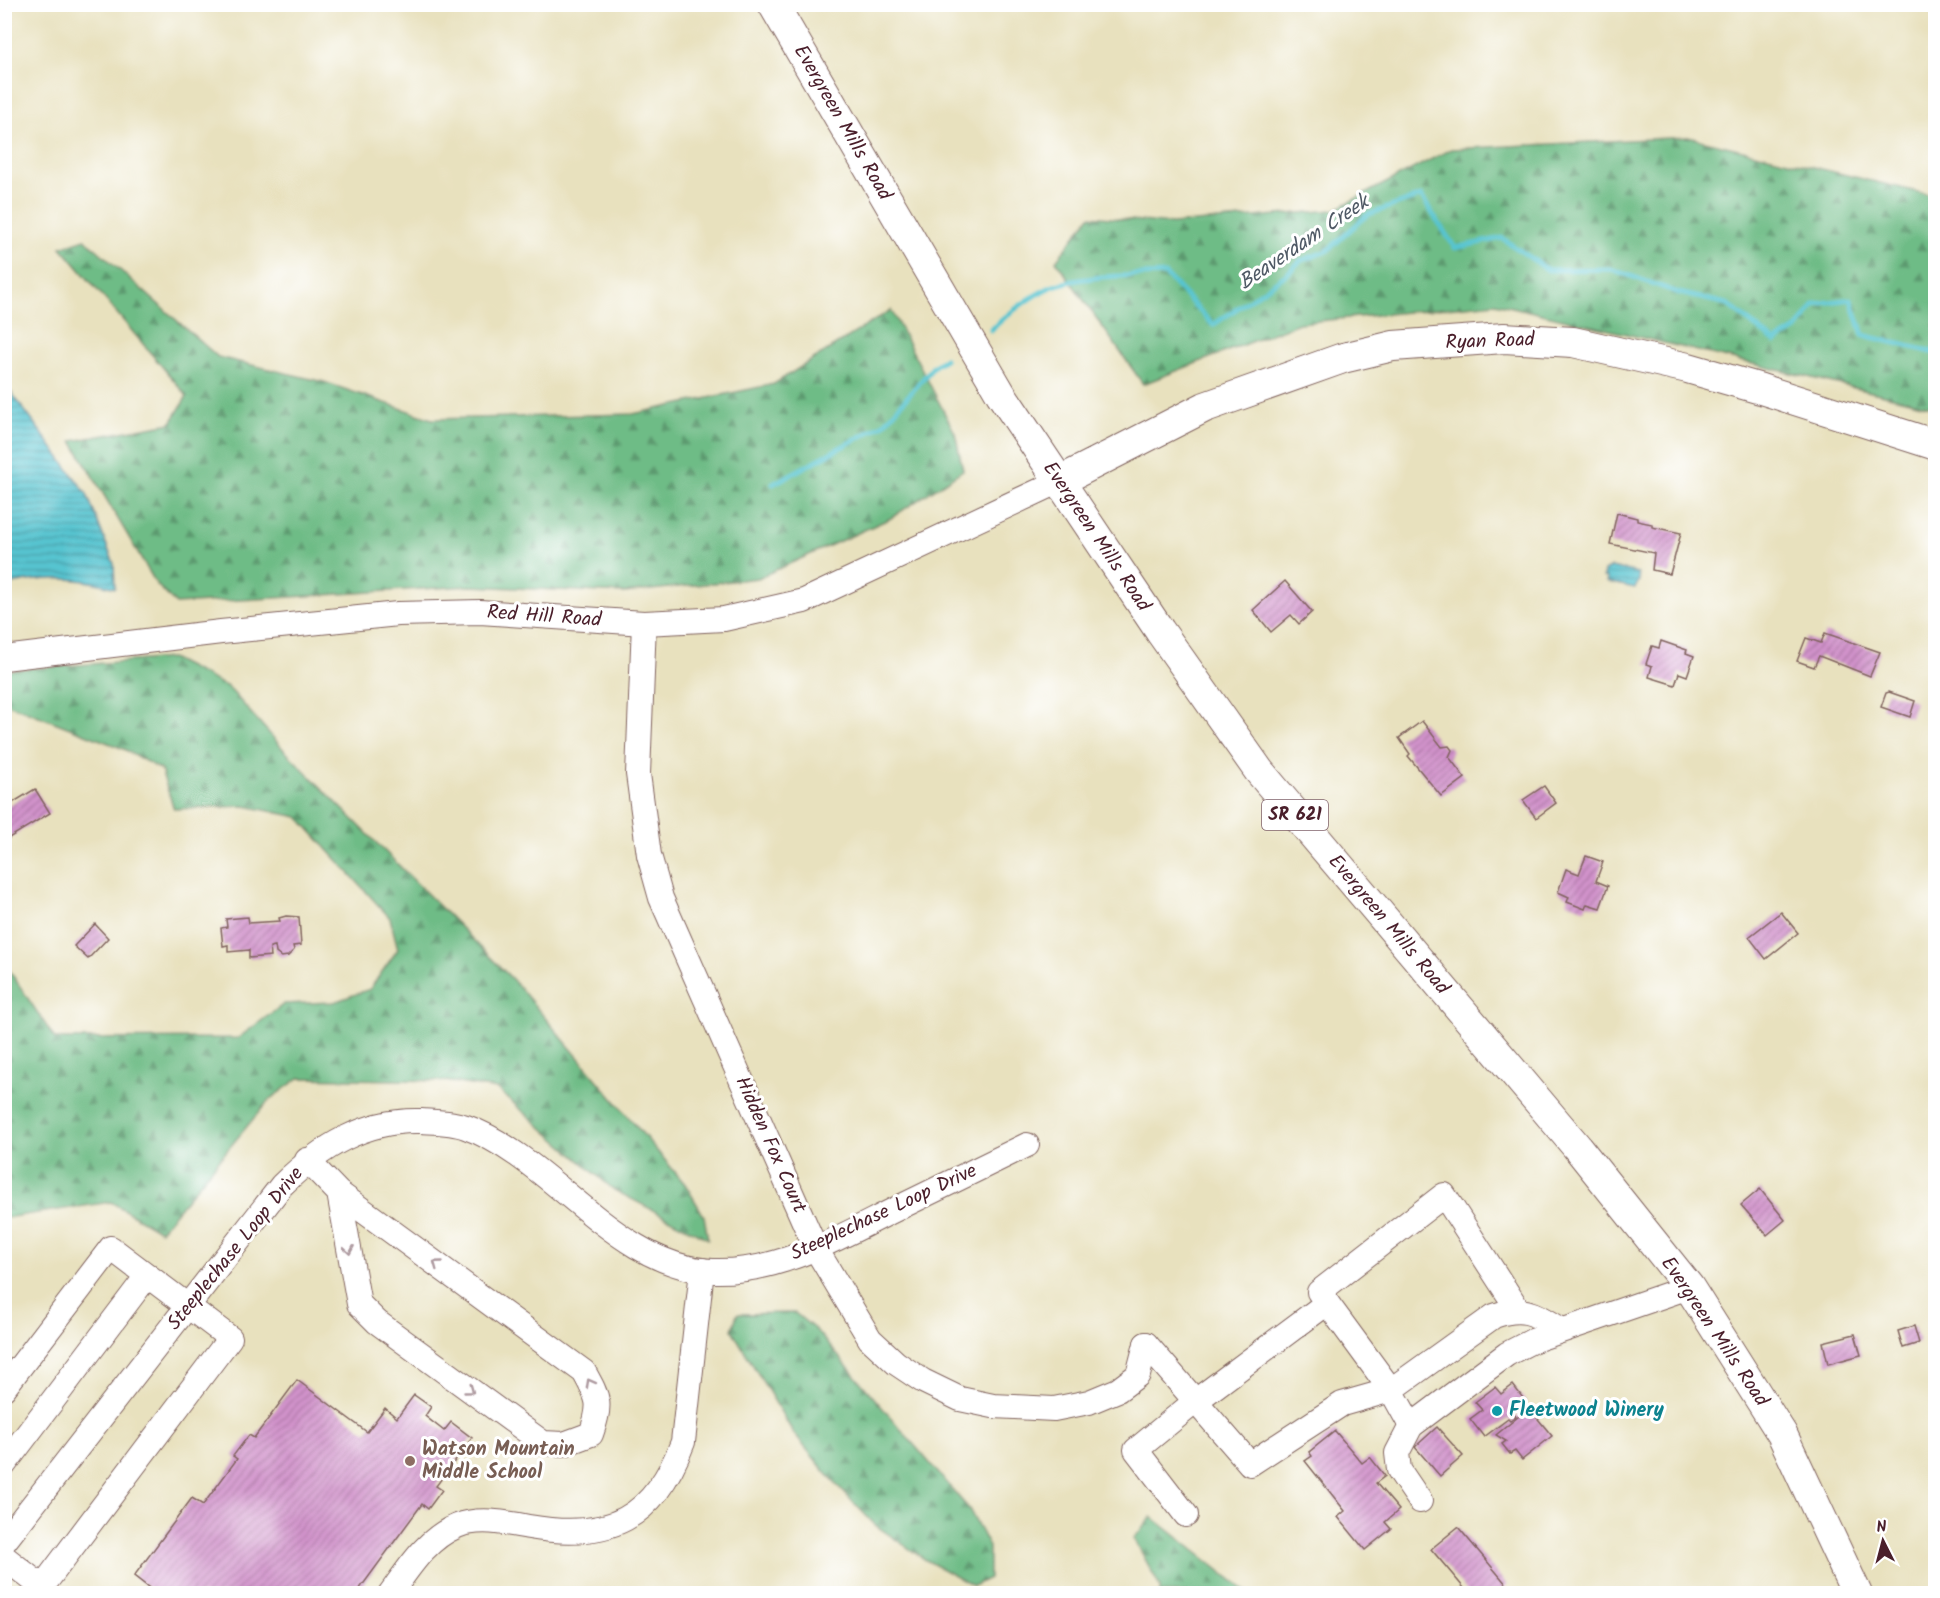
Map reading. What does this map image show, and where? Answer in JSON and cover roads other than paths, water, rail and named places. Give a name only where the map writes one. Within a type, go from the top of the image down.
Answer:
[{"type":"main road","name":"Evergreen Mills Road","points":[[773,4],[970,344],[1058,482],[1258,771],[1577,1147],[1689,1287],[1782,1434],[1857,1593]]},
{"type":"main road","name":"Ryan Road","points":[[1058,482],[1206,407],[1343,358],[1393,346],[1504,338],[1573,342],[1688,368],[1935,445]]},
{"type":"street","name":"Red Hill Road","points":[[4,658],[398,614],[480,612],[644,623],[724,619],[804,601],[1058,482]]},
{"type":"street","name":"Hidden Fox Court","points":[[644,623],[638,774],[646,836],[661,897],[816,1249],[870,1339],[896,1364],[922,1381],[960,1399],[1021,1409],[1054,1409],[1089,1402],[1118,1390],[1138,1375],[1146,1344],[1179,1384],[1197,1400]]},
{"type":"street","name":"Steeplechase Loop Drive","points":[[4,1542],[282,1185],[307,1160],[343,1138],[372,1126],[399,1120],[464,1126],[498,1141],[620,1234],[647,1251],[685,1269],[702,1270],[747,1270],[816,1249],[1027,1145]]},
{"type":"street","points":[[307,1160],[339,1193],[584,1372],[598,1397],[599,1412],[591,1434],[564,1444],[543,1443],[377,1322],[359,1305],[339,1193]]},
{"type":"street","points":[[1411,1426],[1391,1390],[1319,1292],[1444,1195],[1520,1311]]},
{"type":"street","points":[[4,1389],[111,1248],[187,1308],[230,1338],[42,1587],[4,1557]]},
{"type":"street","points":[[390,1593],[428,1543],[458,1525],[493,1521],[561,1532],[596,1530],[631,1517],[659,1492],[673,1468],[683,1442],[702,1270]]},
{"type":"street","points":[[4,1465],[147,1276]]},
{"type":"street","points":[[1420,1501],[1399,1470],[1397,1453],[1411,1426],[1507,1354],[1532,1341],[1689,1287]]},
{"type":"street","points":[[1186,1515],[1136,1450],[1197,1400],[1327,1303]]},
{"type":"street","points":[[1197,1400],[1250,1464],[1342,1404],[1391,1390],[1494,1316],[1510,1310],[1529,1310],[1562,1330]]},
{"type":"water","points":[[5,384],[87,494],[114,564],[115,588],[73,579],[33,580],[5,586]]},
{"type":"water","points":[[1611,567],[1638,573],[1639,581],[1635,588],[1607,582],[1606,577],[1603,577],[1604,571]]},
{"type":"waterway","name":"Beaverdam Creek","points":[[991,330],[1027,300],[1063,283],[1107,277],[1165,274],[1213,325],[1287,274],[1300,261],[1327,251],[1367,215],[1421,196],[1455,248],[1502,238],[1548,270],[1611,269],[1679,293],[1727,304],[1775,342],[1798,328],[1815,304],[1851,299],[1863,335],[1936,353]]},
{"type":"waterway","name":"Beaverdam Creek","points":[[773,484],[884,424],[934,366],[945,359]]},
{"type":"place","name":"Fleetwood Winery","points":[[1497,1411]]},
{"type":"place","name":"Watson Mountain Middle School","points":[[410,1461]]}]
